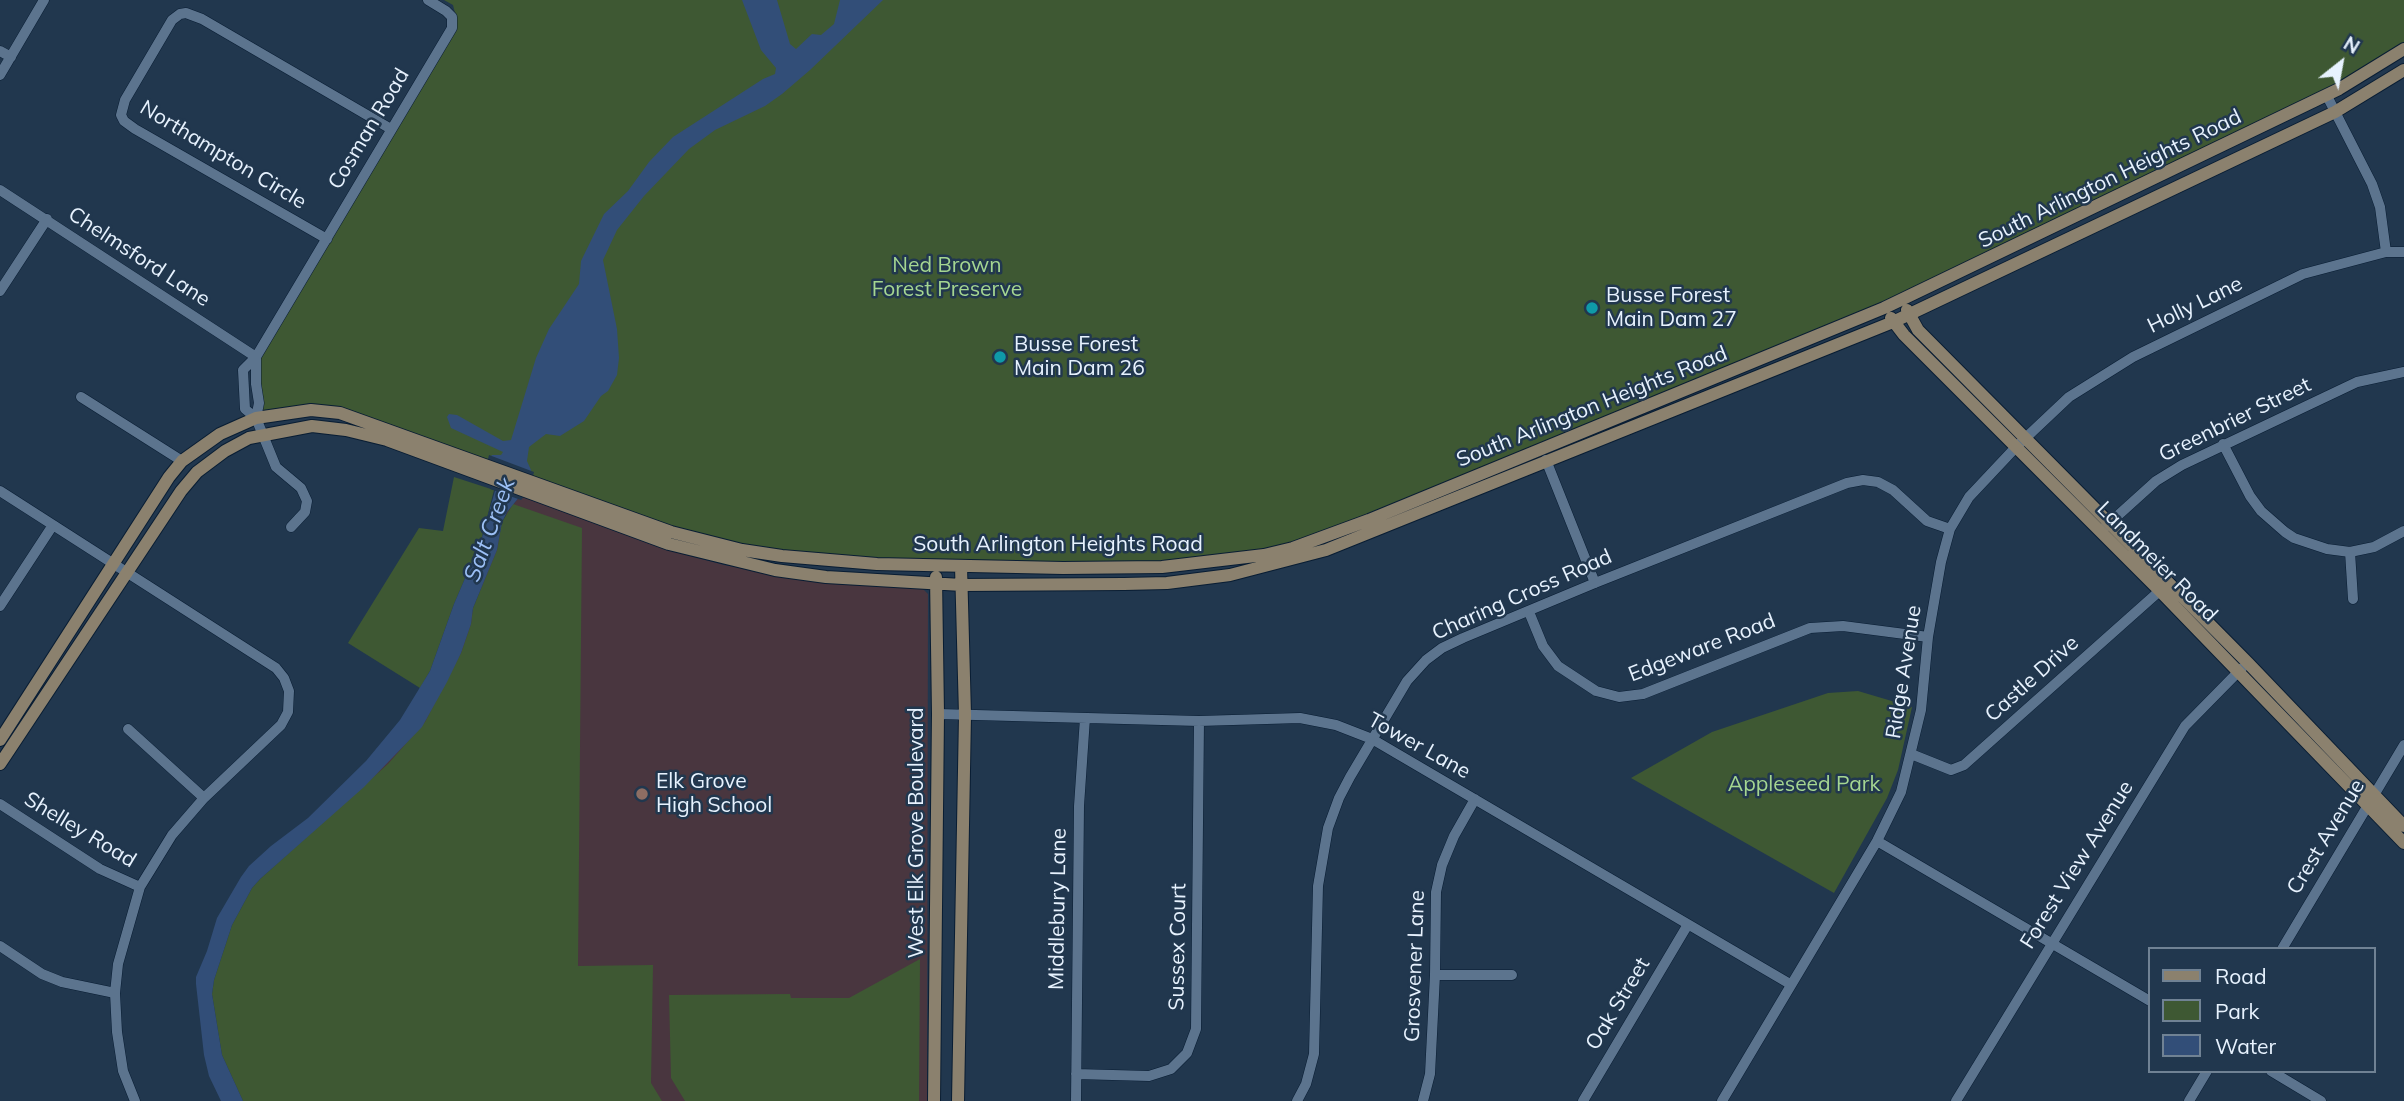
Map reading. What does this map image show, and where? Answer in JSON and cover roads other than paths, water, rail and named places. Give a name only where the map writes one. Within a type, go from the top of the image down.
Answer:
[{"type":"main road","name":"South Arlington Heights Road","points":[[534,489],[671,532],[742,550],[832,561],[936,566],[1162,567],[1264,555],[1293,548],[1369,520],[1884,308],[2327,96],[2404,49]]},
{"type":"main road","name":"South Arlington Heights Road","points":[[0,740],[158,492],[182,461],[220,434],[256,418],[311,410],[341,413],[668,544],[750,564],[826,577],[962,585],[1167,583],[1243,572],[1326,550],[1910,315],[2335,112],[2404,70]]},
{"type":"main road","name":"Landmeier Road","points":[[1902,300],[1918,330],[2020,443]]},
{"type":"main road","name":"Landmeier Road","points":[[1884,308],[1893,322],[2105,527],[2243,668],[2371,801],[2404,843]]},
{"type":"main road","name":"South Arlington Heights Road","points":[[0,764],[181,491],[197,472],[242,441],[312,426],[346,430],[484,470]]},
{"type":"main road","name":"West Elk Grove Boulevard","points":[[933,1101],[938,714],[936,566]]},
{"type":"main road","name":"West Elk Grove Boulevard","points":[[958,1101],[965,715],[961,566]]},
{"type":"main road","name":"Landmeier Road","points":[[2371,801],[2404,826]]},
{"type":"street","points":[[0,75],[44,0]]},
{"type":"street","name":"Cosman Road","points":[[291,527],[305,512],[307,501],[301,488],[276,467],[256,418],[245,409],[243,370],[256,357],[452,28],[452,17],[446,10],[428,0]]},
{"type":"street","name":"Northampton Circle","points":[[327,239],[124,121],[121,108],[131,89],[172,20],[186,13],[202,19],[391,129]]},
{"type":"street","points":[[0,51],[11,57]]},
{"type":"street","points":[[2327,96],[2357,151],[2377,196],[2386,252]]},
{"type":"street","name":"Chelmsford Lane","points":[[0,190],[256,357]]},
{"type":"street","points":[[0,291],[47,219]]},
{"type":"street","name":"Holly Lane","points":[[2020,443],[2079,390],[2182,331],[2303,274],[2386,252],[2404,252]]},
{"type":"street","name":"Greenbrier Street","points":[[2105,527],[2156,481],[2223,444],[2357,382],[2404,372]]},
{"type":"street","points":[[80,397],[182,461]]},
{"type":"street","name":"Ridge Avenue","points":[[1722,1101],[1877,841],[1901,792],[1921,710],[1928,637],[1939,572],[1950,529],[1969,497],[2020,443]]},
{"type":"street","points":[[2223,444],[2250,496],[2270,521],[2305,542],[2350,552],[2374,547],[2404,531]]},
{"type":"street","points":[[1546,460],[1595,583]]},
{"type":"street","name":"Charing Cross Road","points":[[1297,1101],[1306,1084],[1314,1054],[1318,886],[1325,842],[1339,798],[1406,681],[1426,660],[1453,643],[1595,583],[1847,483],[1863,480],[1887,486],[1927,521],[1950,529]]},
{"type":"street","points":[[0,491],[276,667],[287,684],[289,705],[281,725],[204,799],[172,835],[140,887],[118,964],[115,993],[123,1071],[135,1101]]},
{"type":"street","points":[[0,606],[53,525]]},
{"type":"street","points":[[2350,552],[2353,599]]},
{"type":"street","name":"Castle Drive","points":[[1910,754],[1951,770],[1964,765],[2164,587]]},
{"type":"street","name":"Edgeware Road","points":[[1529,612],[1543,646],[1558,666],[1596,691],[1619,697],[1643,694],[1810,628],[1843,626],[1928,637]]},
{"type":"street","name":"Forest View Avenue","points":[[1956,1101],[2185,726],[2243,668]]},
{"type":"street","name":"Tower Lane","points":[[938,714],[1199,721],[1300,718],[1336,725],[1372,739],[1790,984]]},
{"type":"street","name":"Middlebury Lane","points":[[1076,1101],[1079,806],[1085,718]]},
{"type":"street","name":"Sussex Court","points":[[1076,1074],[1149,1076],[1171,1069],[1187,1053],[1196,1029],[1199,721]]},
{"type":"street","points":[[128,729],[204,799]]},
{"type":"street","name":"Crest Avenue","points":[[2283,947],[2404,745]]},
{"type":"street","name":"Grosvener Lane","points":[[1423,1101],[1430,1074],[1438,878],[1454,836],[1475,799]]},
{"type":"street","name":"Shelley Road","points":[[0,804],[100,869],[140,887]]},
{"type":"street","points":[[1877,841],[2148,1000]]},
{"type":"street","name":"Oak Street","points":[[1583,1101],[1687,926]]},
{"type":"street","points":[[0,946],[42,974],[62,982],[115,993]]},
{"type":"street","points":[[1436,975],[1512,975]]},
{"type":"street","points":[[2189,1101],[2206,1073]]},
{"type":"street","points":[[2274,1073],[2322,1101]]},
{"type":"water","name":"Salt Creek","points":[[742,0],[777,0],[790,44],[796,49],[812,34],[821,35],[834,24],[840,0],[883,0],[782,94],[765,106],[715,130],[689,149],[644,196],[617,230],[603,260],[617,329],[617,375],[584,421],[560,436],[546,434],[529,447],[527,461],[531,470],[530,477],[525,490],[502,522],[497,550],[473,608],[471,624],[461,653],[447,682],[422,727],[364,787],[260,879],[252,888],[232,925],[212,994],[222,1055],[243,1101],[221,1101],[209,1076],[204,1055],[196,984],[196,977],[217,918],[249,866],[308,818],[366,761],[400,720],[430,671],[454,604],[481,541],[498,480],[489,459],[492,455],[501,455],[503,452],[451,428],[447,417],[449,414],[457,415],[503,441],[511,440],[536,358],[549,329],[579,284],[581,261],[604,214],[628,191],[649,162],[673,137],[775,74],[776,68],[761,50]]},
{"type":"place","name":"Busse Forest Main Dam 27","points":[[1592,308]]},
{"type":"place","name":"Busse Forest Main Dam 26","points":[[1000,357]]},
{"type":"place","name":"Elk Grove High School","points":[[642,794]]},
{"type":"park label","name":"Ned Brown Forest Preserve","points":[[947,278]]},
{"type":"park label","name":"Appleseed Park","points":[[1804,785]]}]
